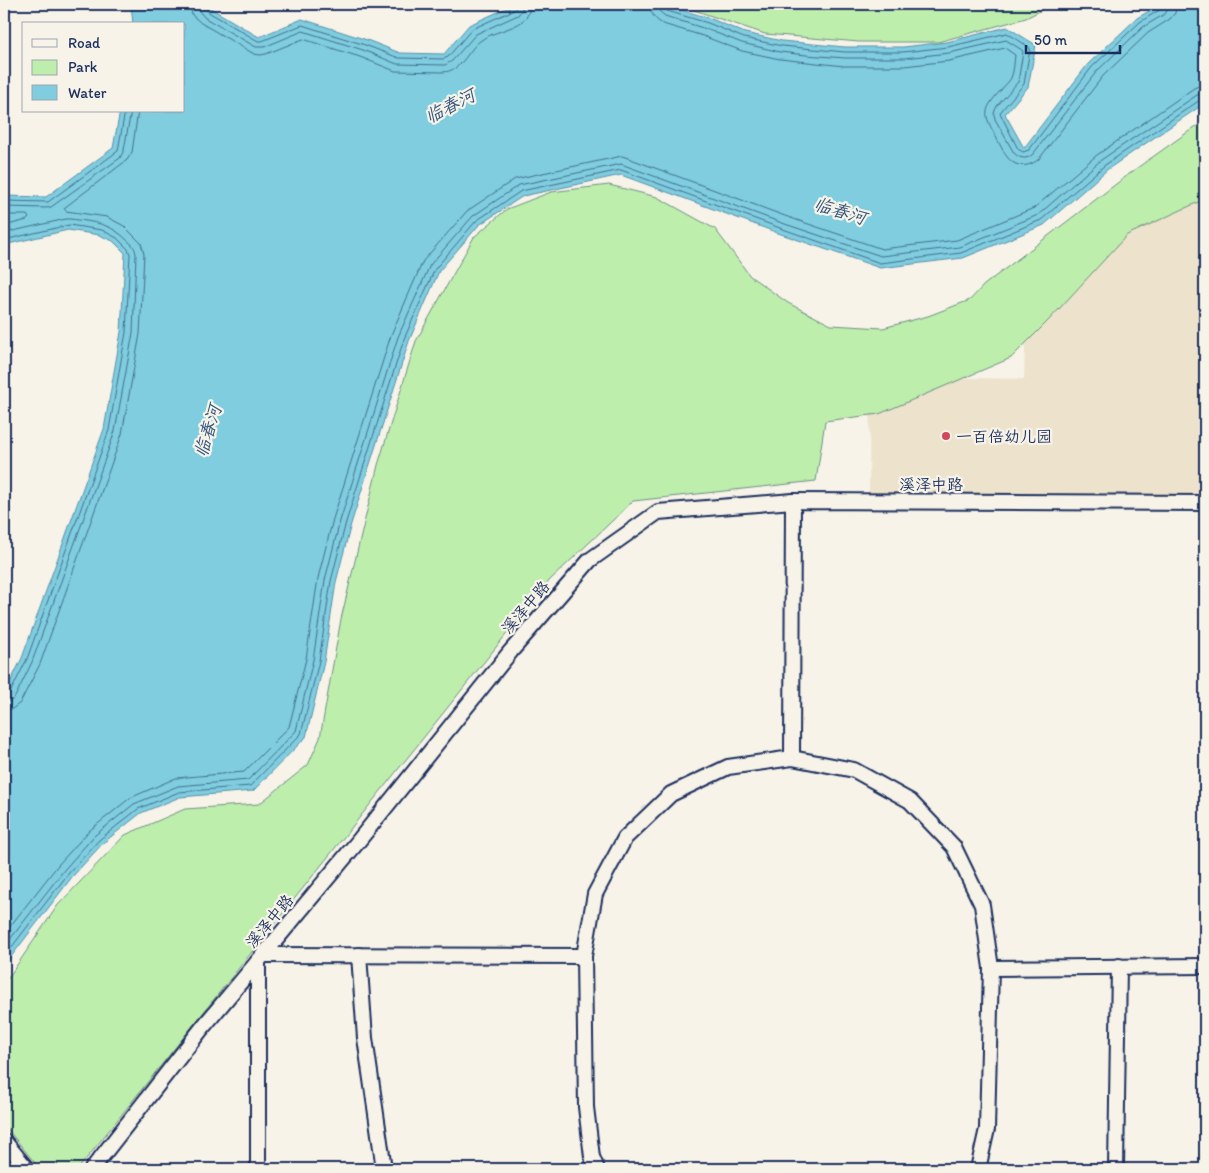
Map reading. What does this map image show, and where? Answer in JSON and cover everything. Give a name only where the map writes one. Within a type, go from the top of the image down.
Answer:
[{"type":"street","name":"溪泽中路","points":[[92,1169],[203,1027],[356,844],[511,650],[590,560],[658,512],[793,501],[1205,503]]},
{"type":"street","points":[[792,758],[793,501]]},
{"type":"street","points":[[597,1169],[592,1157],[586,1107],[584,956],[595,894],[625,838],[671,794],[728,767],[792,758],[854,770],[910,801],[954,847],[982,905],[990,968],[986,1129],[978,1169]]},
{"type":"street","points":[[258,1169],[261,958],[359,955],[584,956]]},
{"type":"street","points":[[359,955],[365,1038],[384,1169]]},
{"type":"street","points":[[1116,1169],[1119,966]]},
{"type":"street","points":[[990,968],[1205,966]]},
{"type":"street","points":[[4,1141],[27,1169]]},
{"type":"shaded area","points":[[1205,173],[1205,502],[869,493],[870,376],[1024,379],[1027,301]]},
{"type":"green space","points":[[676,4],[1053,4],[1026,18],[938,42],[859,42],[765,34]]},
{"type":"green space","points":[[1205,122],[1205,199],[1127,235],[1048,321],[1011,358],[879,414],[825,421],[816,481],[633,501],[549,581],[78,1169],[40,1169],[4,1125],[4,984],[58,905],[125,835],[185,809],[259,804],[308,765],[320,738],[341,619],[378,465],[416,341],[474,237],[507,209],[551,192],[609,185],[657,197],[715,229],[750,276],[788,303],[831,325],[883,328],[928,316],[970,300],[984,285],[1137,168]]},
{"type":"water","name":"临春河","points":[[131,4],[206,4],[259,37],[302,19],[400,53],[444,54],[469,25],[516,4],[661,4],[709,18],[745,33],[782,41],[845,47],[903,47],[947,42],[1007,27],[1036,45],[1028,87],[1005,114],[1024,148],[1088,64],[1137,18],[1161,4],[1205,4],[1205,103],[1108,169],[1044,225],[963,258],[880,268],[778,233],[621,175],[523,196],[479,225],[439,271],[409,341],[351,524],[336,582],[324,662],[306,737],[253,791],[180,797],[141,813],[103,843],[72,877],[4,966],[4,695],[22,658],[104,429],[121,332],[125,253],[113,241],[99,235],[68,230],[4,245],[4,196],[46,197],[113,148],[120,112],[185,112],[185,22],[133,22]]},
{"type":"place","name":"一百倍幼儿园","points":[[946,436]]}]
